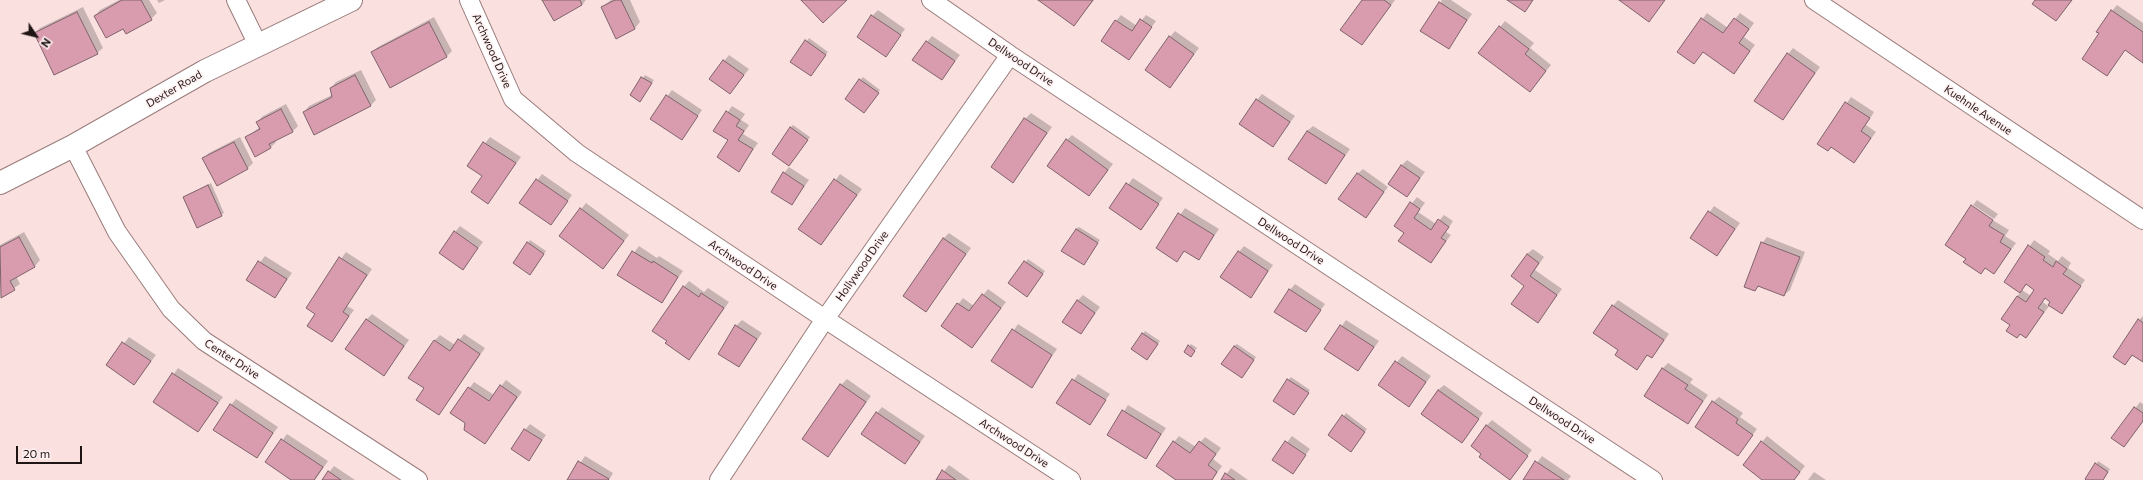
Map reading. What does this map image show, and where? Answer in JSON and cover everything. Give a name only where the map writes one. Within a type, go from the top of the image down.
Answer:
[{"type":"main road","name":"Dexter Road","points":[[0,183],[73,146],[205,71],[351,0]]},
{"type":"street","points":[[236,0],[258,45]]},
{"type":"street","name":"Archwood Drive","points":[[469,0],[513,99],[536,120],[577,153],[824,319],[1070,480]]},
{"type":"street","name":"Dellwood Drive","points":[[932,0],[1010,56],[1653,480]]},
{"type":"street","name":"Kuehnle Avenue","points":[[1814,0],[2143,220]]},
{"type":"street","name":"Hollywood Drive","points":[[719,480],[824,319],[1010,56]]},
{"type":"street","name":"Center Drive","points":[[73,146],[117,232],[171,309],[204,342],[418,480]]},
{"type":"building","points":[[122,0],[141,0],[152,20],[126,34],[123,29],[106,38],[94,16]]},
{"type":"building","points":[[542,0],[580,0],[582,5],[554,21]]},
{"type":"building","points":[[615,0],[621,0],[635,29],[616,39],[601,7]]},
{"type":"building","points":[[801,0],[847,0],[823,23]]},
{"type":"building","points":[[1038,0],[1093,0],[1074,26]]},
{"type":"building","points":[[1362,0],[1384,0],[1391,5],[1362,45],[1340,30]]},
{"type":"building","points":[[1507,0],[1533,0],[1525,12]]},
{"type":"building","points":[[1619,0],[1665,0],[1649,22]]},
{"type":"building","points":[[2035,0],[2072,0],[2056,21],[2032,4]]},
{"type":"building","points":[[1439,2],[1467,20],[1449,49],[1420,31]]},
{"type":"building","points":[[2111,10],[2143,32],[2143,63],[2125,50],[2107,76],[2082,59],[2099,33],[2096,32]]},
{"type":"building","points":[[77,12],[98,54],[54,75],[34,33]]},
{"type":"building","points":[[871,15],[901,35],[886,57],[857,37]]},
{"type":"building","points":[[1701,18],[1723,33],[1734,18],[1749,29],[1739,43],[1750,51],[1734,74],[1703,52],[1694,64],[1677,52]]},
{"type":"building","points":[[1140,19],[1152,27],[1129,60],[1101,41],[1115,20],[1132,31]]},
{"type":"building","points":[[429,22],[447,57],[390,88],[371,52]]},
{"type":"building","points":[[1499,26],[1529,49],[1525,54],[1546,71],[1530,92],[1478,53]]},
{"type":"building","points":[[1169,36],[1194,54],[1170,88],[1145,70]]},
{"type":"building","points":[[805,40],[826,55],[811,76],[790,62]]},
{"type":"building","points":[[926,41],[955,61],[942,80],[912,60]]},
{"type":"building","points":[[1787,53],[1815,73],[1783,120],[1754,101]]},
{"type":"building","points":[[723,60],[744,75],[730,94],[709,79]]},
{"type":"building","points":[[355,75],[371,106],[314,135],[303,112],[332,97],[330,88]]},
{"type":"building","points":[[641,77],[652,83],[640,102],[630,95]]},
{"type":"building","points":[[859,79],[879,93],[864,113],[845,99]]},
{"type":"building","points":[[666,95],[698,116],[682,140],[650,119]]},
{"type":"building","points":[[1256,99],[1290,122],[1273,147],[1239,124]]},
{"type":"building","points":[[1845,102],[1870,118],[1861,131],[1871,138],[1854,163],[1831,147],[1828,151],[1817,144]]},
{"type":"building","points":[[281,109],[293,132],[269,144],[271,148],[255,157],[245,137],[260,129],[256,122]]},
{"type":"building","points":[[726,111],[740,120],[736,126],[744,131],[738,140],[753,149],[739,172],[717,157],[728,140],[713,131]]},
{"type":"building","points":[[1024,118],[1047,133],[1013,183],[991,167]]},
{"type":"building","points":[[790,127],[808,140],[789,166],[772,154]]},
{"type":"building","points":[[1307,131],[1345,155],[1326,184],[1288,159]]},
{"type":"building","points":[[1066,139],[1108,170],[1089,196],[1047,166]]},
{"type":"building","points":[[234,142],[248,169],[217,186],[202,158]]},
{"type":"building","points":[[483,142],[516,163],[488,204],[471,192],[482,176],[467,166]]},
{"type":"building","points":[[1401,165],[1420,178],[1407,197],[1388,184]]},
{"type":"building","points":[[783,172],[804,186],[792,205],[771,192]]},
{"type":"building","points":[[1357,173],[1384,192],[1366,218],[1338,199]]},
{"type":"building","points":[[536,179],[568,201],[551,225],[519,203]]},
{"type":"building","points":[[834,179],[857,195],[821,245],[798,229]]},
{"type":"building","points":[[1126,183],[1159,204],[1141,230],[1109,208]]},
{"type":"building","points":[[208,185],[222,216],[197,228],[183,197]]},
{"type":"building","points":[[1410,202],[1420,209],[1414,218],[1431,230],[1438,219],[1449,227],[1441,238],[1446,241],[1431,263],[1398,241],[1404,233],[1394,226]]},
{"type":"building","points":[[1971,205],[1993,220],[1989,226],[2004,235],[2000,242],[2011,249],[1994,274],[1985,268],[1981,274],[1963,262],[1966,259],[1945,245]]},
{"type":"building","points":[[580,208],[624,241],[603,269],[559,236]]},
{"type":"building","points":[[1708,211],[1735,229],[1717,256],[1690,238]]},
{"type":"building","points":[[1178,213],[1214,235],[1199,260],[1184,251],[1177,262],[1156,248]]},
{"type":"building","points":[[1076,229],[1098,243],[1084,265],[1061,251]]},
{"type":"building","points":[[454,231],[478,248],[463,270],[439,253]]},
{"type":"building","points":[[19,237],[35,267],[10,281],[15,290],[1,298],[0,247]]},
{"type":"building","points":[[943,238],[966,254],[926,312],[903,296]]},
{"type":"building","points":[[527,242],[544,254],[530,275],[513,263]]},
{"type":"building","points":[[1761,242],[1800,257],[1784,296],[1758,286],[1755,291],[1744,287]]},
{"type":"building","points":[[2028,245],[2045,257],[2043,260],[2053,267],[2056,261],[2067,269],[2063,274],[2081,286],[2062,314],[2048,305],[2050,302],[2045,298],[2038,308],[2044,312],[2026,338],[2020,334],[2017,338],[2006,331],[2010,325],[2001,319],[2017,296],[2026,302],[2034,290],[2026,284],[2020,293],[2004,282]]},
{"type":"building","points":[[632,251],[652,263],[653,261],[678,277],[662,303],[617,275]]},
{"type":"building","points":[[1238,251],[1268,271],[1251,298],[1220,277]]},
{"type":"building","points":[[1527,254],[1539,263],[1530,276],[1557,295],[1538,323],[1511,304],[1524,286],[1511,276]]},
{"type":"building","points":[[339,257],[367,275],[343,312],[349,316],[332,342],[307,326],[315,314],[306,308]]},
{"type":"building","points":[[258,261],[287,279],[275,298],[246,280]]},
{"type":"building","points":[[1024,261],[1043,274],[1027,297],[1008,283]]},
{"type":"building","points":[[683,286],[699,297],[701,293],[724,308],[689,360],[665,343],[667,341],[652,331]]},
{"type":"building","points":[[1289,289],[1321,310],[1306,332],[1274,312]]},
{"type":"building","points":[[982,294],[1001,308],[972,348],[941,326],[957,303],[969,311]]},
{"type":"building","points":[[1077,300],[1095,313],[1081,334],[1062,322]]},
{"type":"building","points":[[1612,305],[1664,340],[1652,358],[1647,355],[1637,370],[1615,355],[1618,350],[1593,333]]},
{"type":"building","points":[[366,319],[404,346],[384,376],[345,349]]},
{"type":"building","points":[[2138,319],[2143,323],[2143,362],[2132,355],[2125,365],[2113,357]]},
{"type":"building","points":[[735,325],[757,339],[739,367],[718,354]]},
{"type":"building","points":[[1340,325],[1374,347],[1358,371],[1324,349]]},
{"type":"building","points":[[1012,329],[1052,355],[1032,388],[991,361]]},
{"type":"building","points":[[1142,333],[1158,344],[1147,360],[1131,349]]},
{"type":"building","points":[[458,339],[480,354],[439,415],[416,400],[424,388],[408,378],[434,340],[450,351]]},
{"type":"building","points":[[122,342],[151,361],[134,385],[106,365]]},
{"type":"building","points":[[1188,345],[1195,351],[1191,357],[1184,352]]},
{"type":"building","points":[[1234,346],[1254,360],[1242,378],[1221,364]]},
{"type":"building","points":[[1395,361],[1426,382],[1409,407],[1378,385]]},
{"type":"building","points":[[1662,368],[1688,385],[1685,389],[1703,401],[1688,424],[1644,396]]},
{"type":"building","points":[[172,373],[218,403],[198,432],[153,402]]},
{"type":"building","points":[[1072,379],[1106,400],[1090,425],[1056,403]]},
{"type":"building","points":[[1287,379],[1309,393],[1294,415],[1273,401]]},
{"type":"building","points":[[840,384],[866,402],[828,457],[802,439]]},
{"type":"building","points":[[500,385],[517,397],[485,444],[464,430],[465,423],[450,413],[468,387],[489,401]]},
{"type":"building","points":[[1438,390],[1479,419],[1462,443],[1421,414]]},
{"type":"building","points":[[1712,401],[1738,419],[1736,423],[1753,435],[1738,456],[1695,427]]},
{"type":"building","points":[[230,404],[273,433],[257,458],[213,430]]},
{"type":"building","points":[[2134,407],[2143,413],[2143,421],[2124,447],[2111,438]]},
{"type":"building","points":[[1122,410],[1161,434],[1146,459],[1107,435]]},
{"type":"building","points":[[876,412],[920,442],[905,464],[861,434]]},
{"type":"building","points":[[1342,415],[1365,432],[1351,452],[1328,435]]},
{"type":"building","points":[[1486,425],[1528,456],[1510,480],[1479,457],[1481,454],[1471,446]]},
{"type":"building","points":[[524,429],[542,440],[529,461],[511,449]]},
{"type":"building","points":[[281,439],[323,467],[314,480],[291,480],[265,462]]},
{"type":"building","points":[[1173,441],[1190,453],[1199,441],[1216,454],[1208,465],[1217,472],[1212,480],[1176,480],[1156,466]]},
{"type":"building","points":[[1285,441],[1306,455],[1293,474],[1272,460]]},
{"type":"building","points":[[1761,441],[1800,472],[1794,480],[1762,480],[1743,465]]},
{"type":"building","points":[[578,461],[609,479],[567,480]]},
{"type":"building","points":[[1535,461],[1564,480],[1523,480]]},
{"type":"building","points":[[2095,463],[2108,472],[2103,480],[2086,480],[2085,479]]},
{"type":"building","points":[[942,470],[956,480],[936,480]]},
{"type":"building","points":[[328,471],[341,480],[322,480]]},
{"type":"building","points":[[1225,473],[1235,480],[1221,480]]}]
